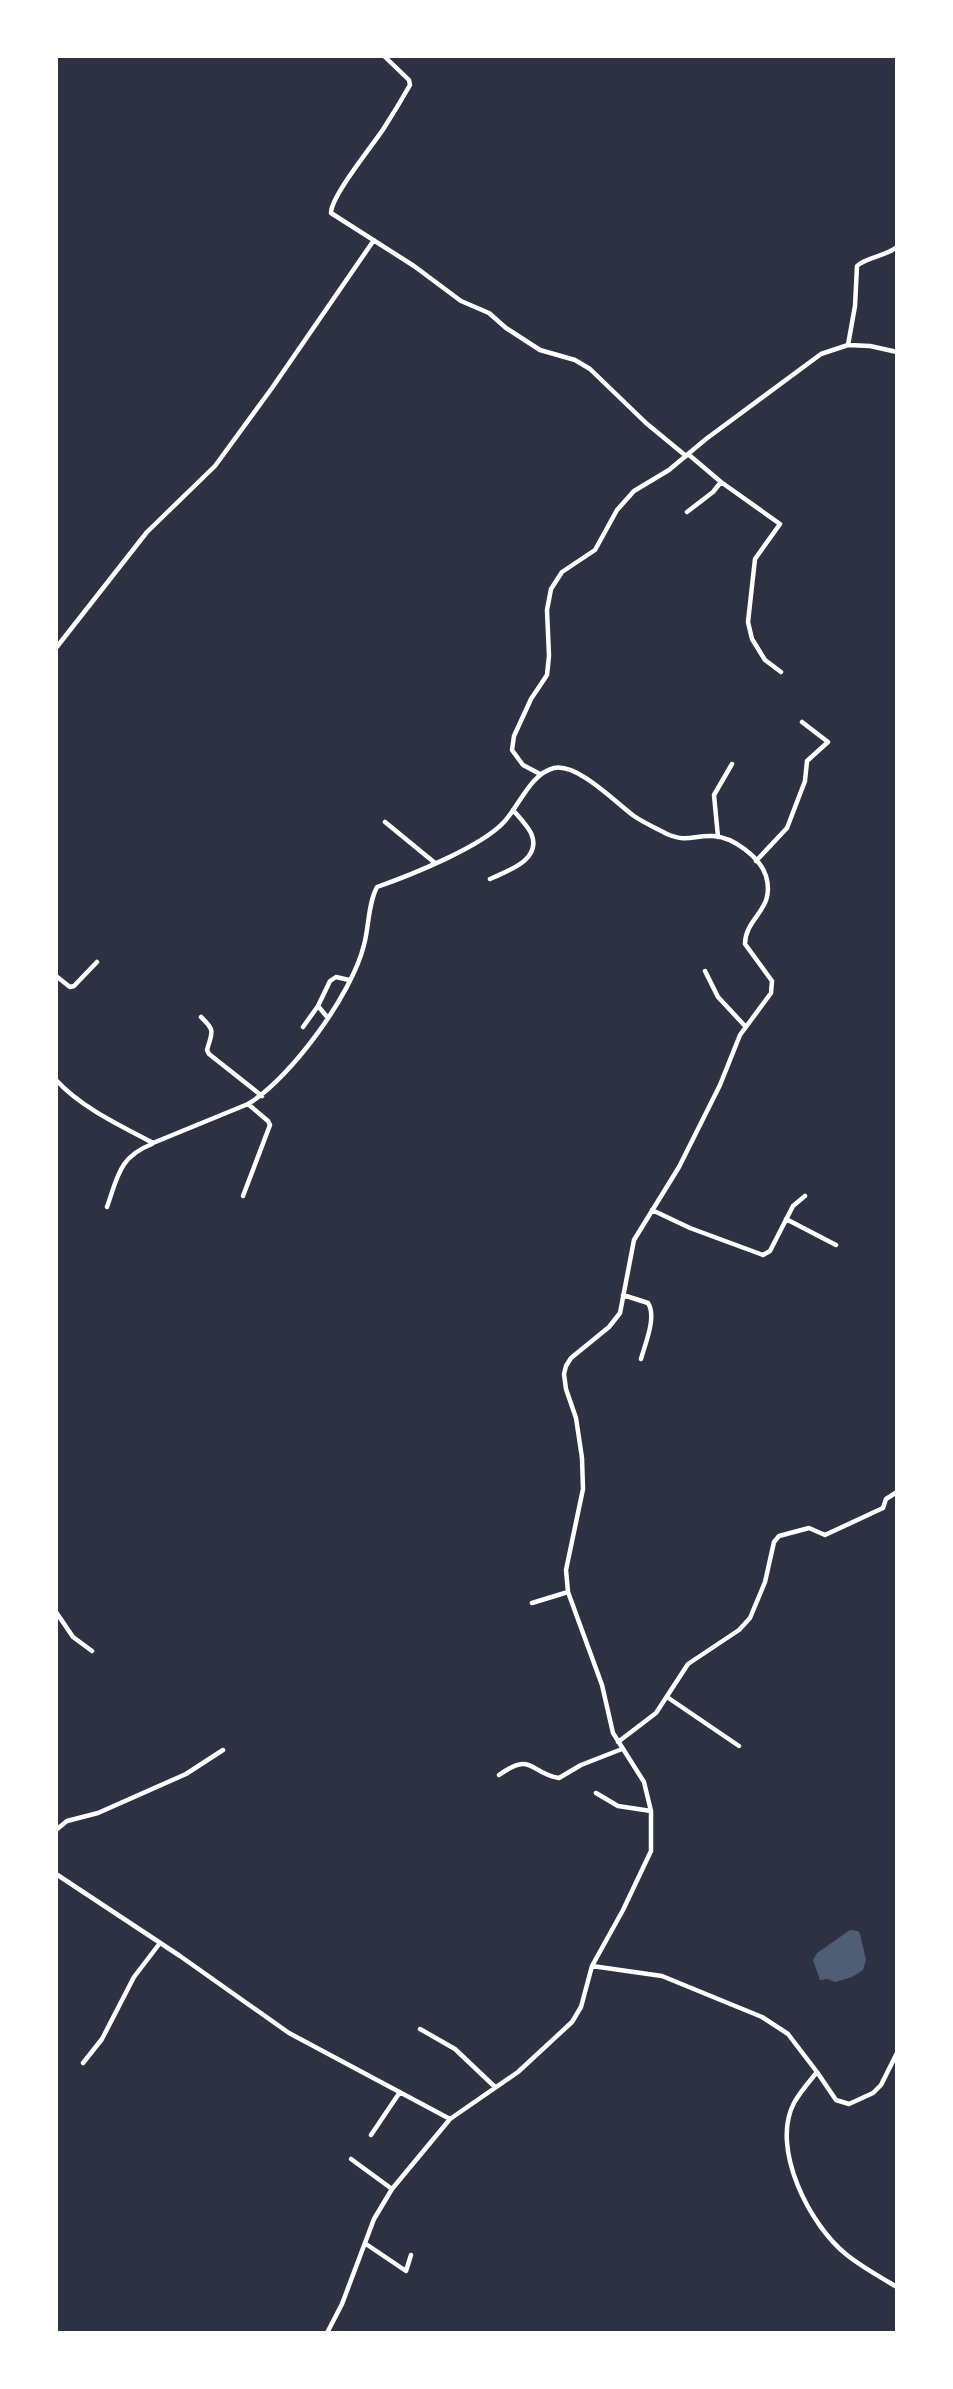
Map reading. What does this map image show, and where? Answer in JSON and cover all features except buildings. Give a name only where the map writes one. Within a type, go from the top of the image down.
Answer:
[{"type":"street","points":[[384,56],[410,80],[410,85],[344,185],[331,210],[334,216],[374,240],[461,301],[489,313],[506,328],[540,350],[575,360],[590,369],[646,423],[780,524],[755,559],[748,622],[752,639],[765,660],[781,672]]},
{"type":"street","points":[[56,648],[147,533],[215,466],[374,240]]},
{"type":"street","points":[[848,345],[855,306],[857,266],[861,261],[885,256],[897,247]]},
{"type":"street","points":[[540,774],[523,765],[512,750],[514,736],[531,699],[547,675],[547,610],[551,589],[562,572],[595,550],[617,510],[634,491],[669,470],[800,367],[821,354],[848,345],[870,346],[897,352]]},
{"type":"street","points":[[688,512],[721,482]]},
{"type":"street","points":[[757,861],[787,828],[805,781],[807,761],[828,741],[802,722]]},
{"type":"street","points":[[718,836],[714,795],[732,764]]},
{"type":"street","points":[[107,1207],[119,1174],[127,1159],[137,1150],[262,1096],[319,1034],[349,980],[364,946],[377,887],[435,863],[491,834],[505,821],[540,774],[557,767],[572,771],[604,790],[635,817],[669,835],[685,840],[718,836],[737,844],[757,861],[766,874],[766,903],[748,930],[745,944],[772,981],[771,993],[745,1026],[709,1108],[679,1167],[631,1247],[620,1312],[609,1327],[571,1358],[566,1366],[566,1389],[576,1418],[582,1458],[583,1489],[566,1570],[568,1592],[602,1685],[613,1733],[644,1782],[651,1811],[651,1852],[592,1966],[581,2007],[572,2022],[518,2072],[450,2119],[392,2189],[374,2219],[339,2312],[327,2333]]},
{"type":"street","points":[[490,879],[521,864],[532,851],[531,834],[513,810]]},
{"type":"street","points":[[385,822],[435,863]]},
{"type":"street","points":[[56,976],[70,987],[74,986],[97,962]]},
{"type":"street","points":[[705,971],[718,997],[745,1026]]},
{"type":"street","points":[[303,1027],[318,1006],[332,978],[349,980]]},
{"type":"street","points":[[318,1006],[328,1018]]},
{"type":"street","points":[[201,1017],[212,1028],[207,1048],[209,1054],[262,1096]]},
{"type":"street","points":[[56,1080],[97,1112],[153,1143]]},
{"type":"street","points":[[243,1196],[270,1125],[248,1104]]},
{"type":"street","points":[[652,1210],[760,1255],[770,1251],[793,1206],[805,1196]]},
{"type":"street","points":[[786,1219],[836,1245]]},
{"type":"street","points":[[624,1295],[648,1303],[651,1307],[652,1317],[641,1359]]},
{"type":"street","points":[[618,1742],[656,1713],[688,1664],[739,1630],[750,1618],[765,1582],[774,1542],[779,1536],[785,1532],[809,1528],[825,1535],[883,1508],[886,1499],[897,1492]]},
{"type":"street","points":[[532,1602],[568,1592]]},
{"type":"street","points":[[56,1612],[73,1637],[92,1651]]},
{"type":"street","points":[[667,1697],[739,1746]]},
{"type":"street","points":[[499,1775],[520,1763],[528,1764],[559,1779],[581,1765],[622,1749]]},
{"type":"street","points":[[56,1830],[67,1821],[98,1813],[186,1774],[223,1750]]},
{"type":"street","points":[[596,1793],[618,1806],[651,1811]]},
{"type":"street","points":[[56,1874],[289,2034],[450,2119]]},
{"type":"street","points":[[83,2063],[102,2039],[134,1978],[160,1943]]},
{"type":"street","points":[[592,1966],[663,1976],[762,2017],[788,2034],[836,2100],[849,2104],[873,2093],[881,2085],[897,2053]]},
{"type":"street","points":[[420,2029],[455,2049],[495,2087]]},
{"type":"street","points":[[817,2072],[794,2102],[788,2120],[788,2151],[803,2197],[820,2224],[846,2255],[897,2287]]},
{"type":"street","points":[[371,2135],[400,2092]]},
{"type":"street","points":[[351,2159],[392,2189]]},
{"type":"street","points":[[366,2244],[405,2271],[411,2255]]},
{"type":"water","points":[[850,1930],[860,1934],[866,1960],[863,1970],[852,1977],[835,1982],[820,1980],[813,1960],[817,1953]]}]
